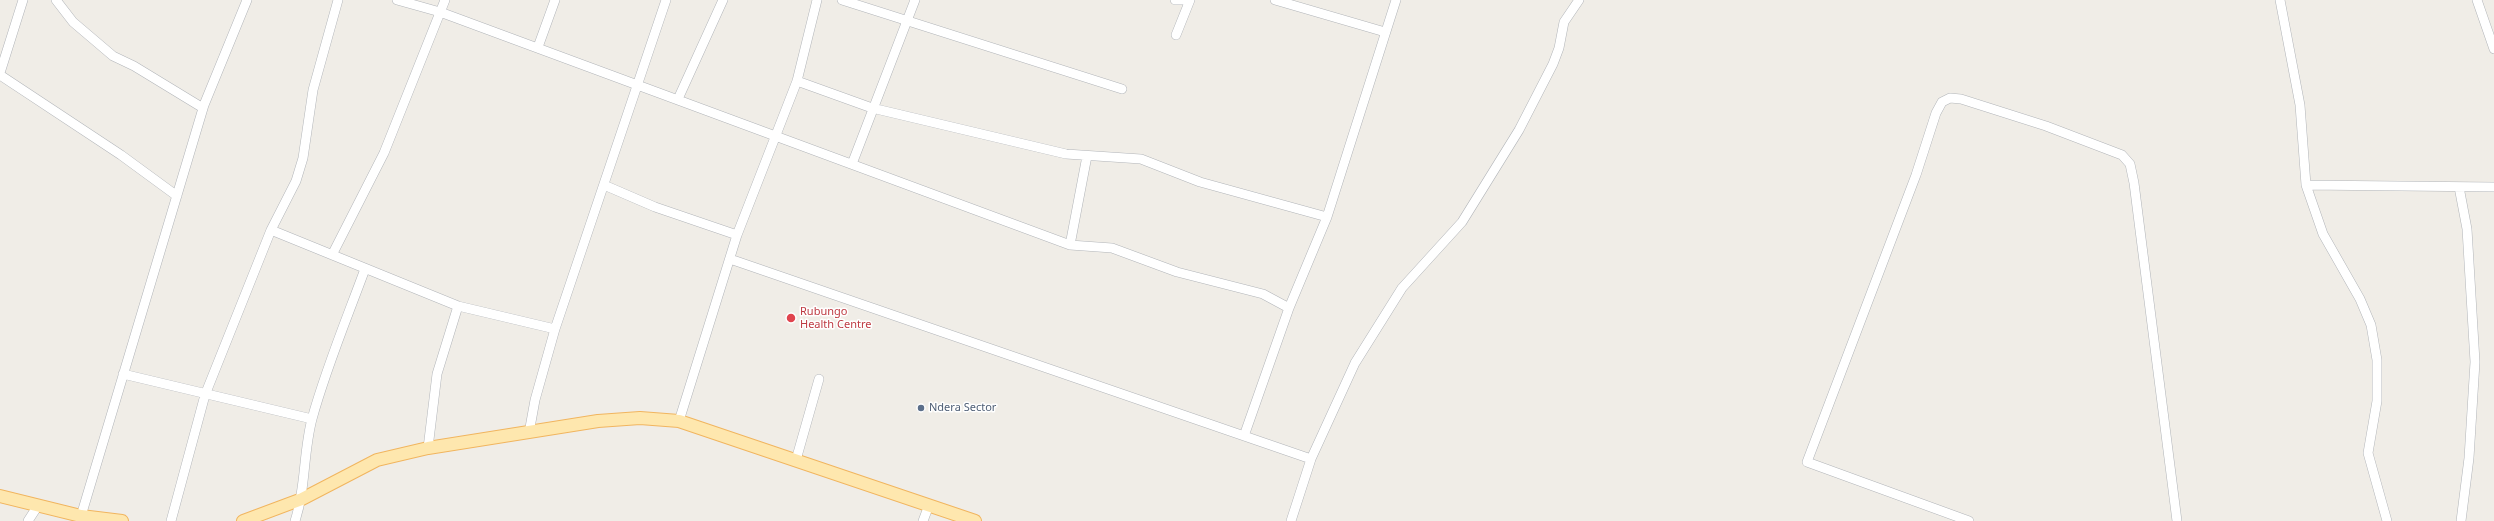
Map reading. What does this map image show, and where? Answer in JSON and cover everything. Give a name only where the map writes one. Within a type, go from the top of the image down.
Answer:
[{"type":"main road","points":[[242,521],[302,499],[377,460],[428,448],[598,421],[640,418],[679,421],[975,521]]},
{"type":"main road","points":[[0,496],[81,519],[122,521]]},
{"type":"street","points":[[23,0],[0,74],[122,155],[177,196]]},
{"type":"street","points":[[56,0],[73,22],[113,56],[134,66],[203,108]]},
{"type":"street","points":[[81,519],[203,108],[247,0]]},
{"type":"street","points":[[171,521],[205,395],[271,230],[296,181],[303,158],[313,90],[338,0]]},
{"type":"street","points":[[397,0],[440,12],[538,47],[1070,245],[1112,248],[1177,272],[1264,294],[1288,308]]},
{"type":"street","points":[[332,255],[384,153],[445,0]]},
{"type":"street","points":[[538,47],[555,0]]},
{"type":"street","points":[[529,433],[535,400],[555,329],[666,0]]},
{"type":"street","points":[[678,99],[723,0]]},
{"type":"street","points":[[679,421],[737,235],[797,80],[817,0]]},
{"type":"street","points":[[842,0],[1122,89]]},
{"type":"street","points":[[852,164],[872,108],[915,0]]},
{"type":"street","points":[[1175,0],[1190,0],[1176,35]]},
{"type":"street","points":[[1275,0],[1385,32]]},
{"type":"street","points":[[1244,436],[1288,308],[1327,218],[1396,0]]},
{"type":"street","points":[[1291,521],[1311,459],[1355,363],[1394,300],[1416,271],[1437,252],[1462,222],[1519,130],[1553,64],[1559,48],[1564,22],[1579,0]]},
{"type":"street","points":[[2280,0],[2300,105],[2306,185],[2323,234],[2360,299],[2371,325],[2377,360],[2377,401],[2368,453],[2387,521]]},
{"type":"street","points":[[2477,0],[2494,49]]},
{"type":"street","points":[[797,80],[872,108],[1066,154],[1140,159],[1200,182],[1327,218]]},
{"type":"street","points":[[1969,521],[1807,462],[1916,175],[1936,113],[1942,102],[1950,98],[1961,99],[2053,129],[2122,154],[2130,164],[2134,183],[2177,521]]},
{"type":"street","points":[[1070,245],[1087,156]]},
{"type":"street","points":[[604,185],[655,207],[737,235]]},
{"type":"street","points":[[2306,185],[2494,187]]},
{"type":"street","points":[[2460,187],[2466,229],[2475,362],[2469,458],[2462,521]]},
{"type":"street","points":[[271,230],[458,306],[555,329]]},
{"type":"street","points":[[730,259],[1311,459]]},
{"type":"street","points":[[295,521],[302,499],[305,463],[312,419],[365,269]]},
{"type":"street","points":[[428,448],[437,374],[458,306]]},
{"type":"street","points":[[123,374],[205,395],[312,419]]},
{"type":"street","points":[[796,460],[819,379]]},
{"type":"street","points":[[923,521],[929,505]]},
{"type":"street","points":[[28,521],[38,507]]},
{"type":"place","name":"Rubungo Health Centre","points":[[791,318]]},
{"type":"place","name":"Ndera Sector","points":[[921,408]]}]
